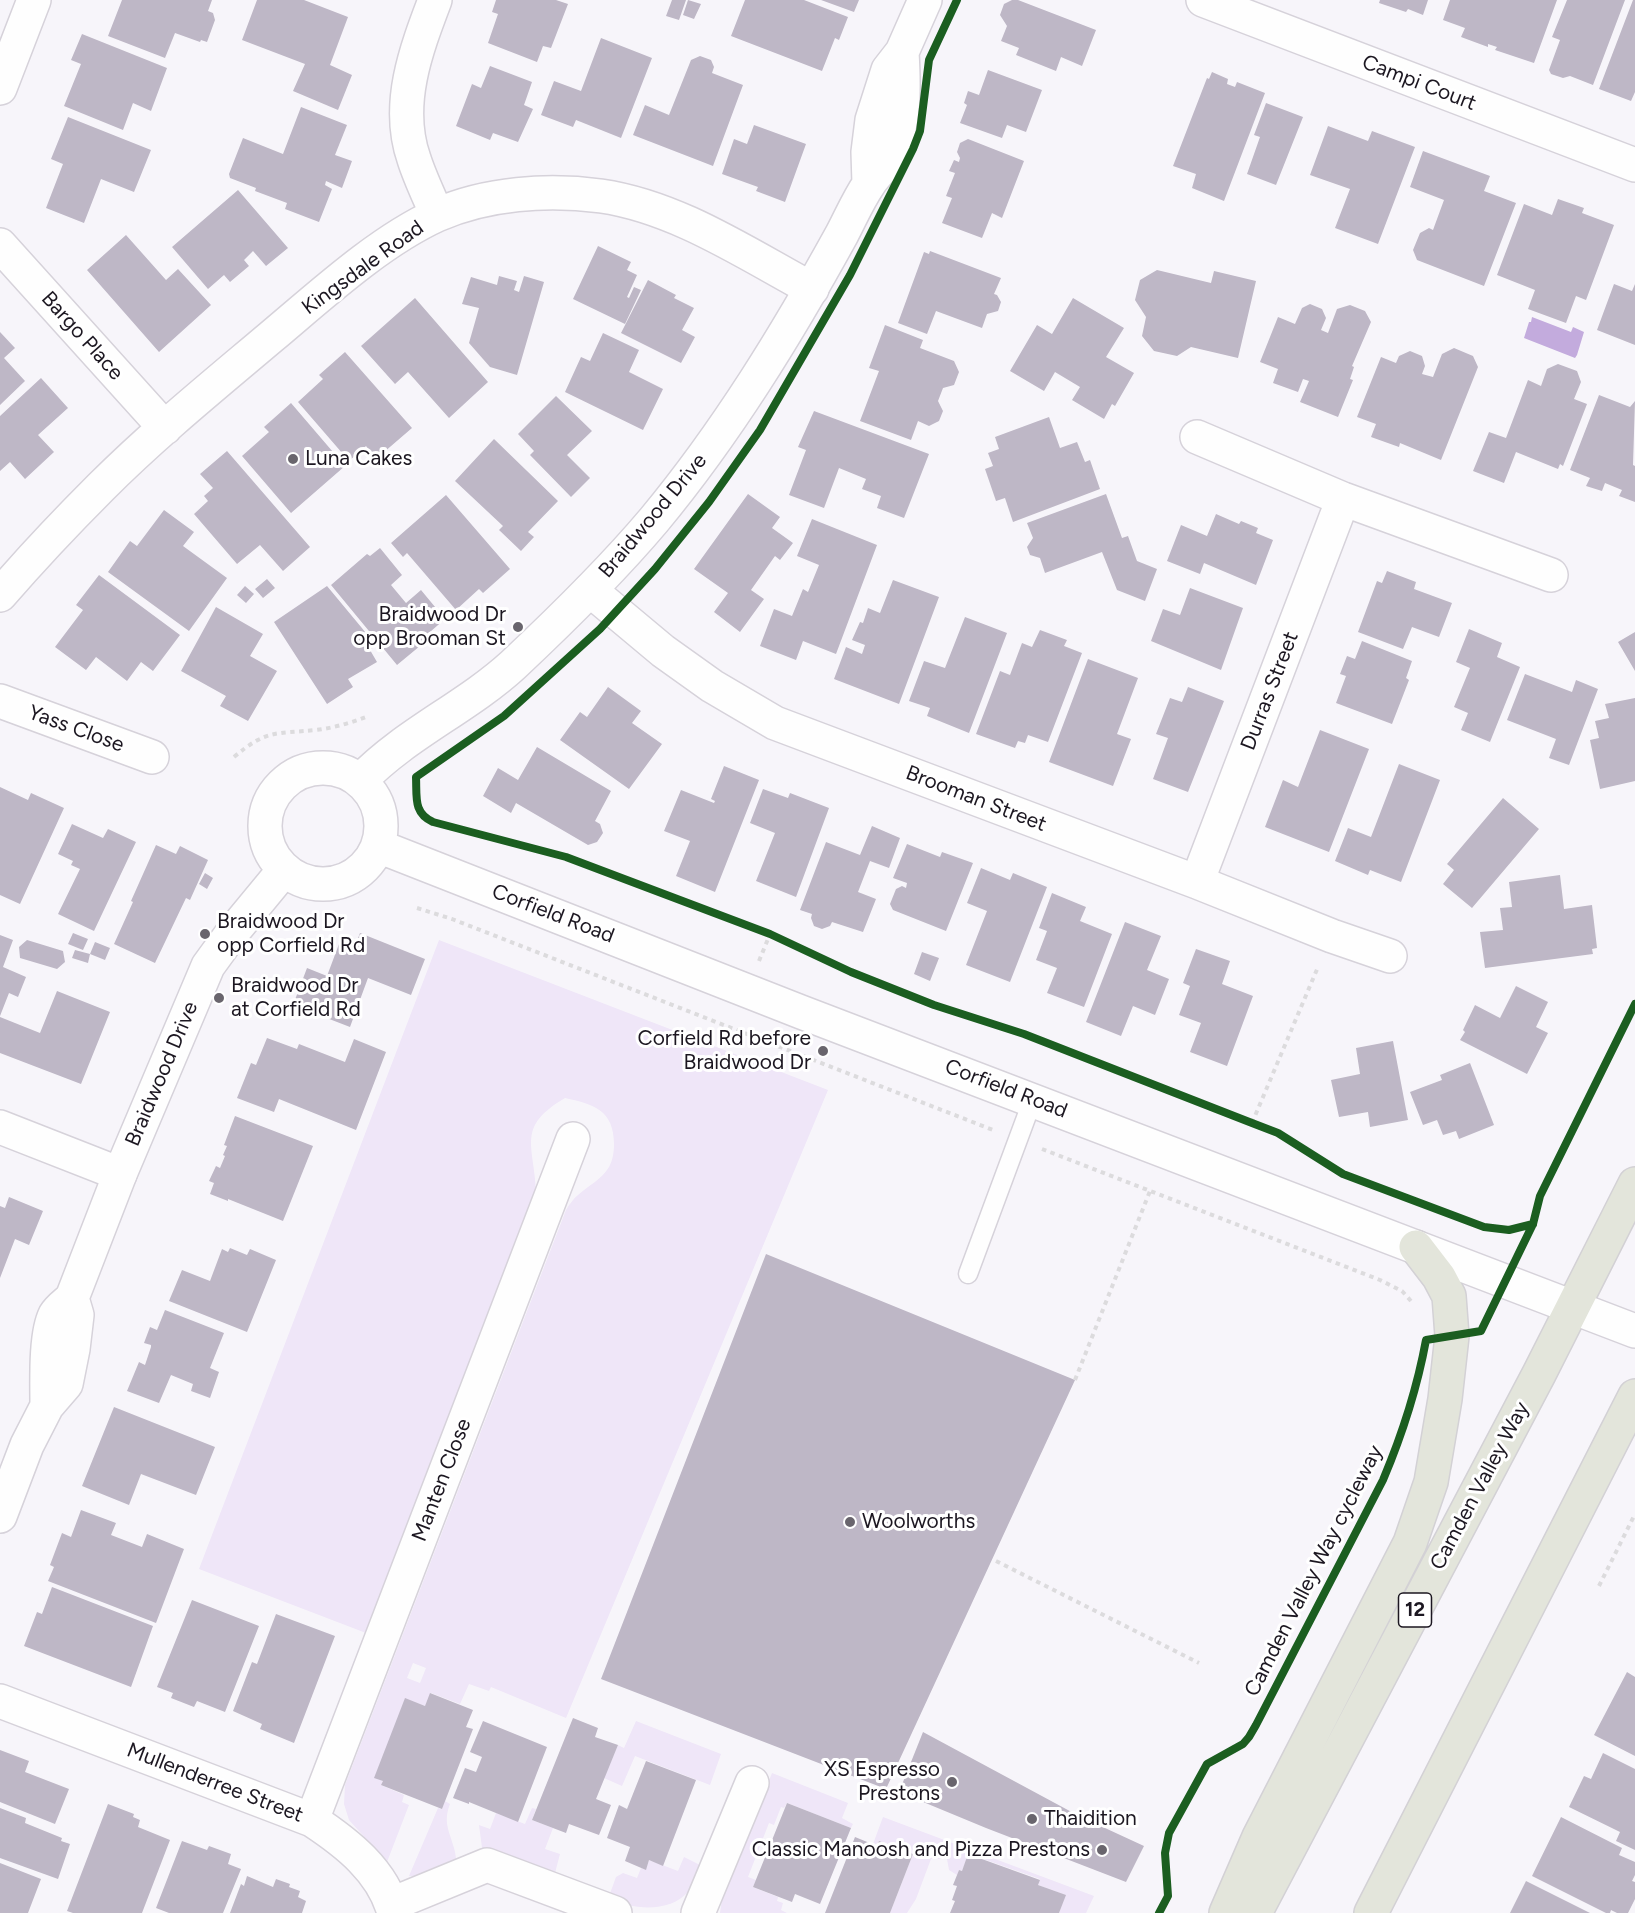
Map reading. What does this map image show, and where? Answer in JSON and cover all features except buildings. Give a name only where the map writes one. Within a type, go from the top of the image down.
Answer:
[{"type":"main road","name":"Camden Valley Way","points":[[1255,1913],[1573,1307],[1635,1184]]},
{"type":"main road","points":[[1226,1913],[1259,1837],[1410,1543],[1431,1482],[1445,1399],[1452,1336],[1449,1296],[1439,1277],[1416,1247]]},
{"type":"main road","points":[[1371,1913],[1635,1396]]},
{"type":"street","points":[[0,88],[34,0]]},
{"type":"street","points":[[435,0],[412,66],[407,108],[413,157],[437,215]]},
{"type":"street","name":"Braidwood Drive","points":[[360,781],[390,752],[468,702],[511,667],[590,590],[654,520],[712,446],[812,289],[869,184],[891,156],[901,122],[904,88],[902,52],[925,0]]},
{"type":"street","name":"Campi Court","points":[[1203,0],[1635,165]]},
{"type":"street","name":"Kingsdale Road","points":[[0,595],[101,487],[165,428],[325,291],[379,250],[437,215],[472,203],[502,197],[547,193],[602,196],[669,215],[708,233],[812,289]]},
{"type":"street","name":"Bargo Place","points":[[0,245],[165,428]]},
{"type":"street","points":[[1197,437],[1343,499],[1551,575]]},
{"type":"street","name":"Durras Street","points":[[1197,882],[1343,499]]},
{"type":"street","name":"Brooman Street","points":[[590,590],[663,651],[712,686],[775,723],[1197,882],[1332,936],[1390,956]]},
{"type":"street","name":"Yass Close","points":[[0,701],[152,757]]},
{"type":"street","points":[[324,767],[343,771],[360,781],[372,794],[379,811],[381,828],[378,846],[369,862],[355,875],[338,882],[319,884],[300,880],[284,870],[272,854],[266,835],[266,815],[273,796],[286,781],[304,771],[324,767]]},
{"type":"street","name":"Corfield Road","points":[[378,846],[801,1012],[1635,1330]]},
{"type":"street","name":"Braidwood Drive","points":[[0,1516],[27,1445],[47,1406],[66,1384],[77,1315],[72,1298],[120,1174],[208,966],[284,870]]},
{"type":"street","points":[[0,1127],[120,1174]]},
{"type":"street","name":"Manten Close","points":[[312,1820],[573,1139]]},
{"type":"street","name":"Mullenderree Street","points":[[0,1701],[312,1820],[339,1838],[357,1855],[383,1886],[393,1908]]},
{"type":"street","points":[[698,1913],[752,1783]]},
{"type":"street","points":[[393,1908],[487,1865],[615,1913]]},
{"type":"lane","points":[[968,1274],[1033,1099]]},
{"type":"path","points":[[234,757],[257,739],[268,735],[318,730],[366,717]]},
{"type":"path","points":[[417,908],[452,919],[1380,1280],[1402,1291],[1415,1306]]},
{"type":"path","points":[[759,930],[780,939]]},
{"type":"path","points":[[1252,1123],[1332,936]]},
{"type":"path","points":[[1241,1118],[1261,1126]]},
{"type":"path","points":[[1075,1380],[1150,1191]]},
{"type":"path","points":[[1599,1586],[1635,1514]]},
{"type":"path","points":[[996,1561],[1199,1662]]},
{"type":"shaded area","points":[[1532,317],[1571,332],[1573,327],[1584,332],[1575,358],[1524,338]]},
{"type":"shaded area","points":[[439,940],[828,1090],[566,1718],[491,1687],[489,1691],[469,1684],[460,1704],[431,1693],[425,1706],[405,1699],[375,1777],[383,1781],[381,1785],[404,1795],[402,1802],[409,1805],[387,1862],[349,1820],[344,1804],[345,1785],[566,1210],[576,1197],[603,1175],[609,1167],[613,1156],[613,1133],[610,1123],[600,1110],[565,1098],[550,1108],[534,1128],[531,1149],[536,1191],[366,1633],[199,1569]],"holes":[[[413,1663],[426,1668],[420,1683],[407,1678]]]},
{"type":"shaded area","points":[[636,1721],[721,1754],[710,1785],[635,1756],[622,1786],[604,1778],[618,1745],[624,1748]]},
{"type":"shaded area","points":[[772,1773],[848,1803],[842,1818],[853,1824],[851,1828],[787,1803],[784,1808],[781,1807],[774,1825],[769,1823],[748,1877],[756,1880],[753,1887],[778,1897],[777,1901],[783,1903],[781,1910],[787,1913],[720,1913],[722,1899]]},
{"type":"shaded area","points":[[445,1801],[450,1804],[447,1821],[457,1868],[426,1878],[409,1876],[438,1808],[442,1809]]},
{"type":"shaded area","points":[[532,1808],[536,1809],[532,1820],[553,1828],[545,1849],[560,1854],[555,1873],[484,1863],[479,1825],[490,1829],[496,1813],[525,1824]]},
{"type":"shaded area","points":[[883,1817],[1094,1896],[1086,1913],[1059,1913],[1065,1895],[1038,1885],[1040,1879],[969,1854],[962,1871],[959,1870],[957,1875],[949,1870],[947,1859],[931,1859],[916,1899],[907,1913],[890,1913],[913,1854],[879,1841],[877,1846],[873,1844]]},
{"type":"shaded area","points":[[684,1857],[700,1865],[689,1891],[672,1903],[640,1907],[608,1899],[616,1877],[623,1873],[637,1878],[641,1868],[646,1869],[649,1860],[678,1871]]},
{"type":"cycle path","points":[[957,0],[929,60],[920,131],[913,149],[850,275],[760,430],[709,502],[655,569],[600,629],[504,716],[416,777],[419,809],[433,822],[566,857],[770,934],[851,972],[934,1005],[1024,1034],[1278,1133],[1343,1174],[1484,1227],[1509,1230],[1533,1224]]},
{"type":"cycle path","name":"Camden Valley Way cycleway","points":[[1159,1913],[1168,1896],[1165,1853],[1169,1833],[1207,1764],[1243,1744],[1256,1725],[1383,1480],[1408,1411],[1426,1340],[1481,1331],[1533,1224],[1540,1196],[1635,1004]]},
{"type":"place","name":"Luna Cakes","points":[[293,459]]},
{"type":"place","name":"Braidwood Dr opp Brooman St","points":[[518,627]]},
{"type":"place","name":"Braidwood Dr opp Corfield Rd","points":[[205,934]]},
{"type":"place","name":"Braidwood Dr at Corfield Rd","points":[[219,998]]},
{"type":"place","name":"Corfield Rd before Braidwood Dr","points":[[823,1051]]},
{"type":"place","name":"Woolworths","points":[[850,1522]]},
{"type":"place","name":"XS Espresso Prestons","points":[[952,1782]]},
{"type":"place","name":"Thaidition","points":[[1032,1819]]},
{"type":"place","name":"Classic Manoosh and Pizza Prestons","points":[[1102,1850]]}]
